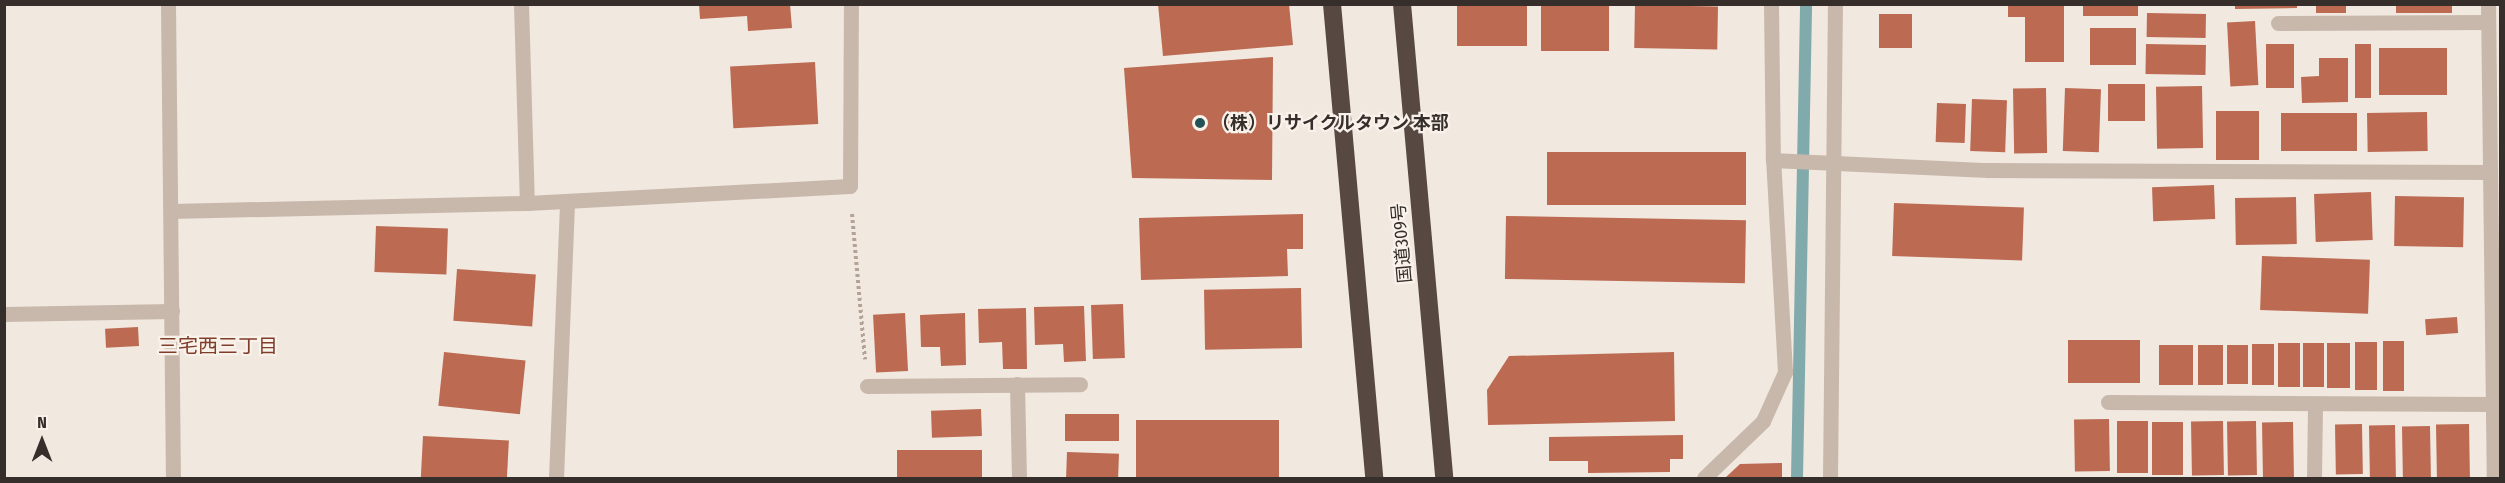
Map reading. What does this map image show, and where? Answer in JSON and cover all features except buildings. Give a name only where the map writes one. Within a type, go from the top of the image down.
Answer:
[{"type":"highway","points":[[1332,4],[1374,478]]},
{"type":"highway","name":"国道309号","points":[[1402,4],[1444,478]]},
{"type":"street","points":[[168,4],[173,478]]},
{"type":"street","points":[[521,4],[526,204]]},
{"type":"street","points":[[171,211],[526,204],[850,186],[851,4]]},
{"type":"street","points":[[1704,478],[1763,421],[1785,372],[1775,160],[1772,4]]},
{"type":"street","points":[[1830,478],[1835,4]]},
{"type":"street","points":[[2488,4],[2494,478]]},
{"type":"street","points":[[2278,23],[2488,22]]},
{"type":"street","points":[[1775,160],[1988,170],[2489,172]]},
{"type":"street","points":[[556,478],[567,201]]},
{"type":"street","points":[[4,314],[172,310]]},
{"type":"street","points":[[1017,384],[1019,478]]},
{"type":"street","points":[[867,386],[1080,384]]},
{"type":"street","points":[[2108,402],[2493,404]]},
{"type":"street","points":[[2314,404],[2314,478]]},
{"type":"path","points":[[850,186],[867,386]]},
{"type":"waterway","points":[[1797,478],[1806,4]]},
{"type":"place","name":"（株）リサイクルタウン 本部","points":[[1200,123]]},
{"type":"district","name":"三宅西三丁目","points":[[218,346]]}]
